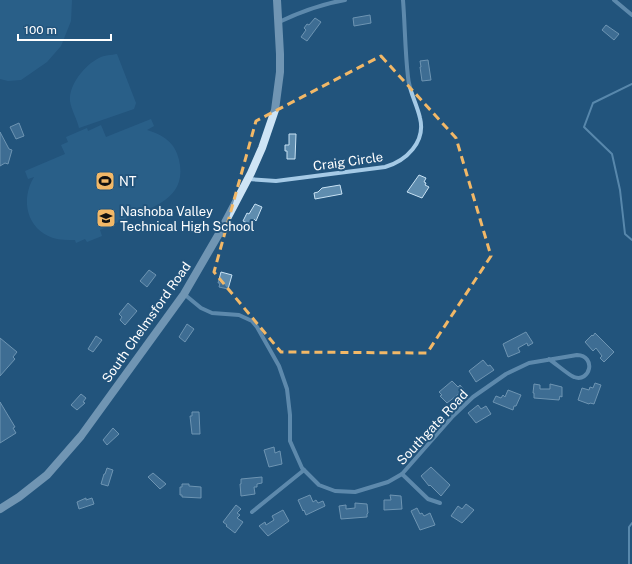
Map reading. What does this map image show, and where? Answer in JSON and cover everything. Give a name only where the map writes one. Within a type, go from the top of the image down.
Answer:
[{"type":"main road","name":"South Chelmsford Road","points":[[0,509],[47,475],[81,436],[184,294],[220,232],[248,179],[262,148],[275,110],[280,72],[277,0]]},
{"type":"street","points":[[279,22],[305,10],[332,2],[345,0]]},
{"type":"street","name":"Craig Circle","points":[[248,179],[276,181],[385,167],[396,164],[412,151],[421,129],[421,118],[408,78],[403,0]]},
{"type":"street","points":[[614,0],[632,16]]},
{"type":"street","name":"Southgate Road","points":[[184,294],[201,308],[212,313],[239,315],[252,321],[275,359],[285,384],[290,415],[290,441],[304,470],[319,485],[335,491],[354,492],[388,482],[402,474],[453,416],[473,397],[506,374],[524,365],[534,361],[577,355],[586,358],[589,370],[585,376],[575,378],[549,359]]},
{"type":"street","points":[[252,512],[304,470]]},
{"type":"street","points":[[402,474],[428,498],[440,503]]},
{"type":"highlighted area","points":[[381,56],[456,138],[491,256],[427,353],[281,352],[214,272],[256,121]]},
{"type":"shaded area","points":[[0,0],[72,0],[71,21],[61,46],[47,62],[21,80],[8,81],[0,79]]},
{"type":"shaded area","points":[[117,54],[136,103],[134,109],[79,128],[70,101],[70,95],[75,82],[83,70],[94,61],[103,56]]},
{"type":"shaded area","name":"NT","points":[[151,119],[154,126],[147,130],[168,140],[175,148],[179,160],[179,182],[175,190],[169,196],[153,207],[100,230],[102,236],[87,242],[85,239],[76,243],[75,240],[61,240],[53,238],[44,234],[37,228],[28,213],[27,204],[27,195],[34,177],[28,179],[25,171],[65,154],[61,145],[68,142],[66,137],[87,128],[88,131],[101,125],[106,137]]},
{"type":"building","points":[[370,15],[371,23],[354,26],[353,18]]},
{"type":"building","points":[[315,18],[321,22],[307,41],[301,37],[306,30],[304,28]]},
{"type":"building","points":[[606,25],[619,34],[614,40],[602,30]]},
{"type":"building","points":[[428,60],[431,80],[422,81],[420,61]]},
{"type":"building","points":[[19,123],[24,136],[16,139],[10,127]]},
{"type":"building","points":[[0,132],[9,149],[12,150],[8,164],[5,163],[0,166]]},
{"type":"building","points":[[289,134],[296,134],[295,159],[287,159],[287,151],[285,151],[285,145],[289,145]]},
{"type":"building","points":[[419,175],[426,178],[424,182],[426,183],[425,185],[429,187],[422,198],[407,192]]},
{"type":"building","points":[[340,185],[342,194],[315,199],[314,193],[318,192],[322,188]]},
{"type":"building","points":[[255,204],[262,207],[256,221],[254,219],[251,225],[243,221],[247,213],[249,214]]},
{"type":"building","points":[[149,270],[156,275],[147,287],[140,281]]},
{"type":"building","points":[[221,272],[232,275],[228,289],[219,287],[220,283],[218,283]]},
{"type":"building","points":[[128,303],[137,311],[125,325],[120,320],[122,317],[119,314]]},
{"type":"building","points":[[187,324],[194,329],[185,342],[179,337]]},
{"type":"building","points":[[526,332],[533,343],[528,346],[527,343],[518,348],[520,352],[508,357],[503,344]]},
{"type":"building","points":[[595,333],[614,352],[604,362],[600,358],[602,356],[596,348],[593,351],[585,342]]},
{"type":"building","points":[[96,336],[102,340],[93,352],[88,349]]},
{"type":"building","points":[[0,338],[17,352],[13,357],[15,359],[0,376]]},
{"type":"building","points":[[483,360],[494,370],[476,382],[469,371]]},
{"type":"building","points":[[452,381],[458,387],[460,385],[464,390],[447,403],[440,396],[442,395],[439,392]]},
{"type":"building","points":[[595,383],[601,385],[594,404],[589,404],[578,400],[582,388],[589,390],[590,387],[593,388]]},
{"type":"building","points":[[534,384],[540,385],[540,389],[550,389],[550,384],[562,387],[562,397],[560,396],[559,400],[534,398]]},
{"type":"building","points":[[508,390],[521,395],[513,410],[493,402],[496,396],[501,398],[503,395],[505,397]]},
{"type":"building","points":[[81,394],[86,398],[83,402],[85,403],[77,410],[71,405]]},
{"type":"building","points":[[0,402],[15,427],[13,428],[16,433],[0,443]]},
{"type":"building","points":[[478,405],[481,409],[486,406],[491,414],[476,423],[468,413]]},
{"type":"building","points":[[192,412],[199,412],[200,434],[192,434],[190,416],[192,416]]},
{"type":"building","points":[[113,428],[119,434],[107,445],[103,440]]},
{"type":"building","points":[[274,447],[275,453],[280,451],[282,464],[269,467],[264,450]]},
{"type":"building","points":[[431,467],[450,485],[441,496],[430,485],[429,486],[421,476]]},
{"type":"building","points":[[107,468],[113,470],[108,486],[101,484]]},
{"type":"building","points":[[153,473],[166,484],[160,489],[148,477]]},
{"type":"building","points":[[262,477],[262,483],[257,484],[257,487],[254,487],[255,494],[241,496],[241,479]]},
{"type":"building","points":[[182,484],[201,487],[201,498],[182,497],[182,495],[180,495],[180,487],[182,487]]},
{"type":"building","points":[[310,495],[313,502],[316,500],[318,503],[323,501],[325,506],[306,515],[298,500]]},
{"type":"building","points":[[390,495],[401,496],[402,509],[384,510],[384,500],[391,500]]},
{"type":"building","points":[[86,498],[86,500],[92,498],[94,504],[79,509],[77,502]]},
{"type":"building","points":[[355,503],[367,504],[367,517],[341,519],[339,506],[346,505],[346,509],[355,508]]},
{"type":"building","points":[[466,504],[474,510],[462,523],[451,516],[458,506],[462,509]]},
{"type":"building","points":[[236,505],[241,509],[237,513],[240,515],[237,518],[243,522],[235,533],[223,522]]},
{"type":"building","points":[[417,508],[420,514],[422,513],[424,516],[430,513],[435,525],[420,530],[411,511]]},
{"type":"building","points":[[283,510],[289,521],[268,536],[259,526],[265,522],[266,525],[274,520],[272,516]]},
{"type":"waterway","points":[[632,84],[593,103],[584,127],[612,154],[620,190],[625,234],[632,240]]},
{"type":"waterway","points":[[629,564],[629,527],[632,523]]},
{"type":"place","name":"NT","points":[[105,181]]},
{"type":"place","name":"Nashoba Valley Technical High School","points":[[106,218]]}]
